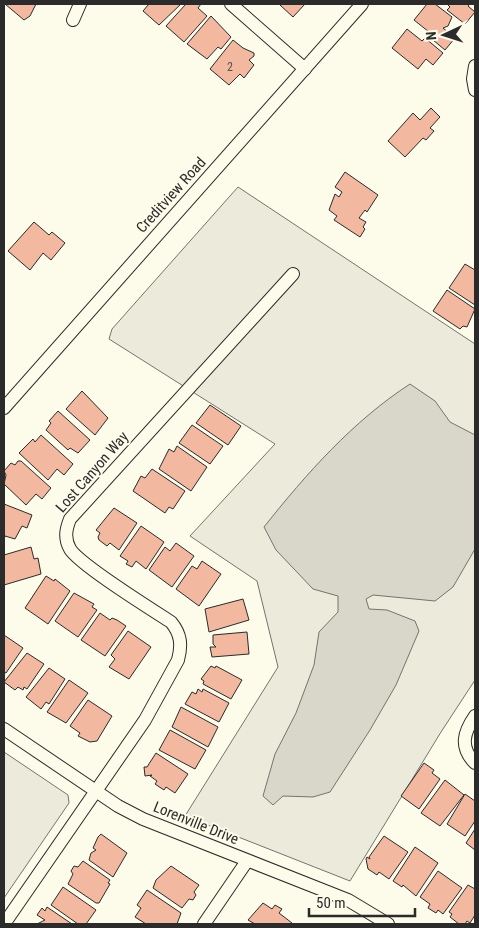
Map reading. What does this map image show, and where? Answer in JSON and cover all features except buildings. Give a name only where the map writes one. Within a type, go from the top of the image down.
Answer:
[{"type":"street","points":[[73,20],[80,4]]},
{"type":"street","points":[[231,4],[305,69]]},
{"type":"street","name":"Creditview Road","points":[[4,408],[362,4]]},
{"type":"street","points":[[475,66],[473,79],[475,90]]},
{"type":"street","name":"Lost Canyon Way","points":[[97,792],[145,720],[178,660],[181,642],[179,633],[171,622],[75,556],[69,547],[66,528],[70,519],[293,274]]},
{"type":"street","points":[[475,716],[466,728],[464,738],[468,756],[475,763]]},
{"type":"street","name":"Lorenville Drive","points":[[4,729],[97,792],[143,819],[348,900],[388,924]]},
{"type":"street","points":[[4,924],[97,792]]},
{"type":"street","points":[[204,924],[247,861]]},
{"type":"shaded area","points":[[238,187],[475,344],[475,680],[350,881],[185,816],[278,667],[257,581],[190,536],[275,444],[109,339],[112,329]]},
{"type":"shaded area","points":[[410,384],[435,401],[450,422],[475,435],[475,549],[453,587],[435,601],[373,595],[366,599],[369,609],[387,610],[415,621],[419,631],[396,685],[330,792],[313,797],[283,796],[273,805],[263,796],[275,754],[296,713],[314,665],[319,632],[338,612],[338,596],[313,589],[276,550],[264,527],[331,449],[369,414]]},
{"type":"shaded area","points":[[4,752],[68,795],[69,803],[4,898]]}]
